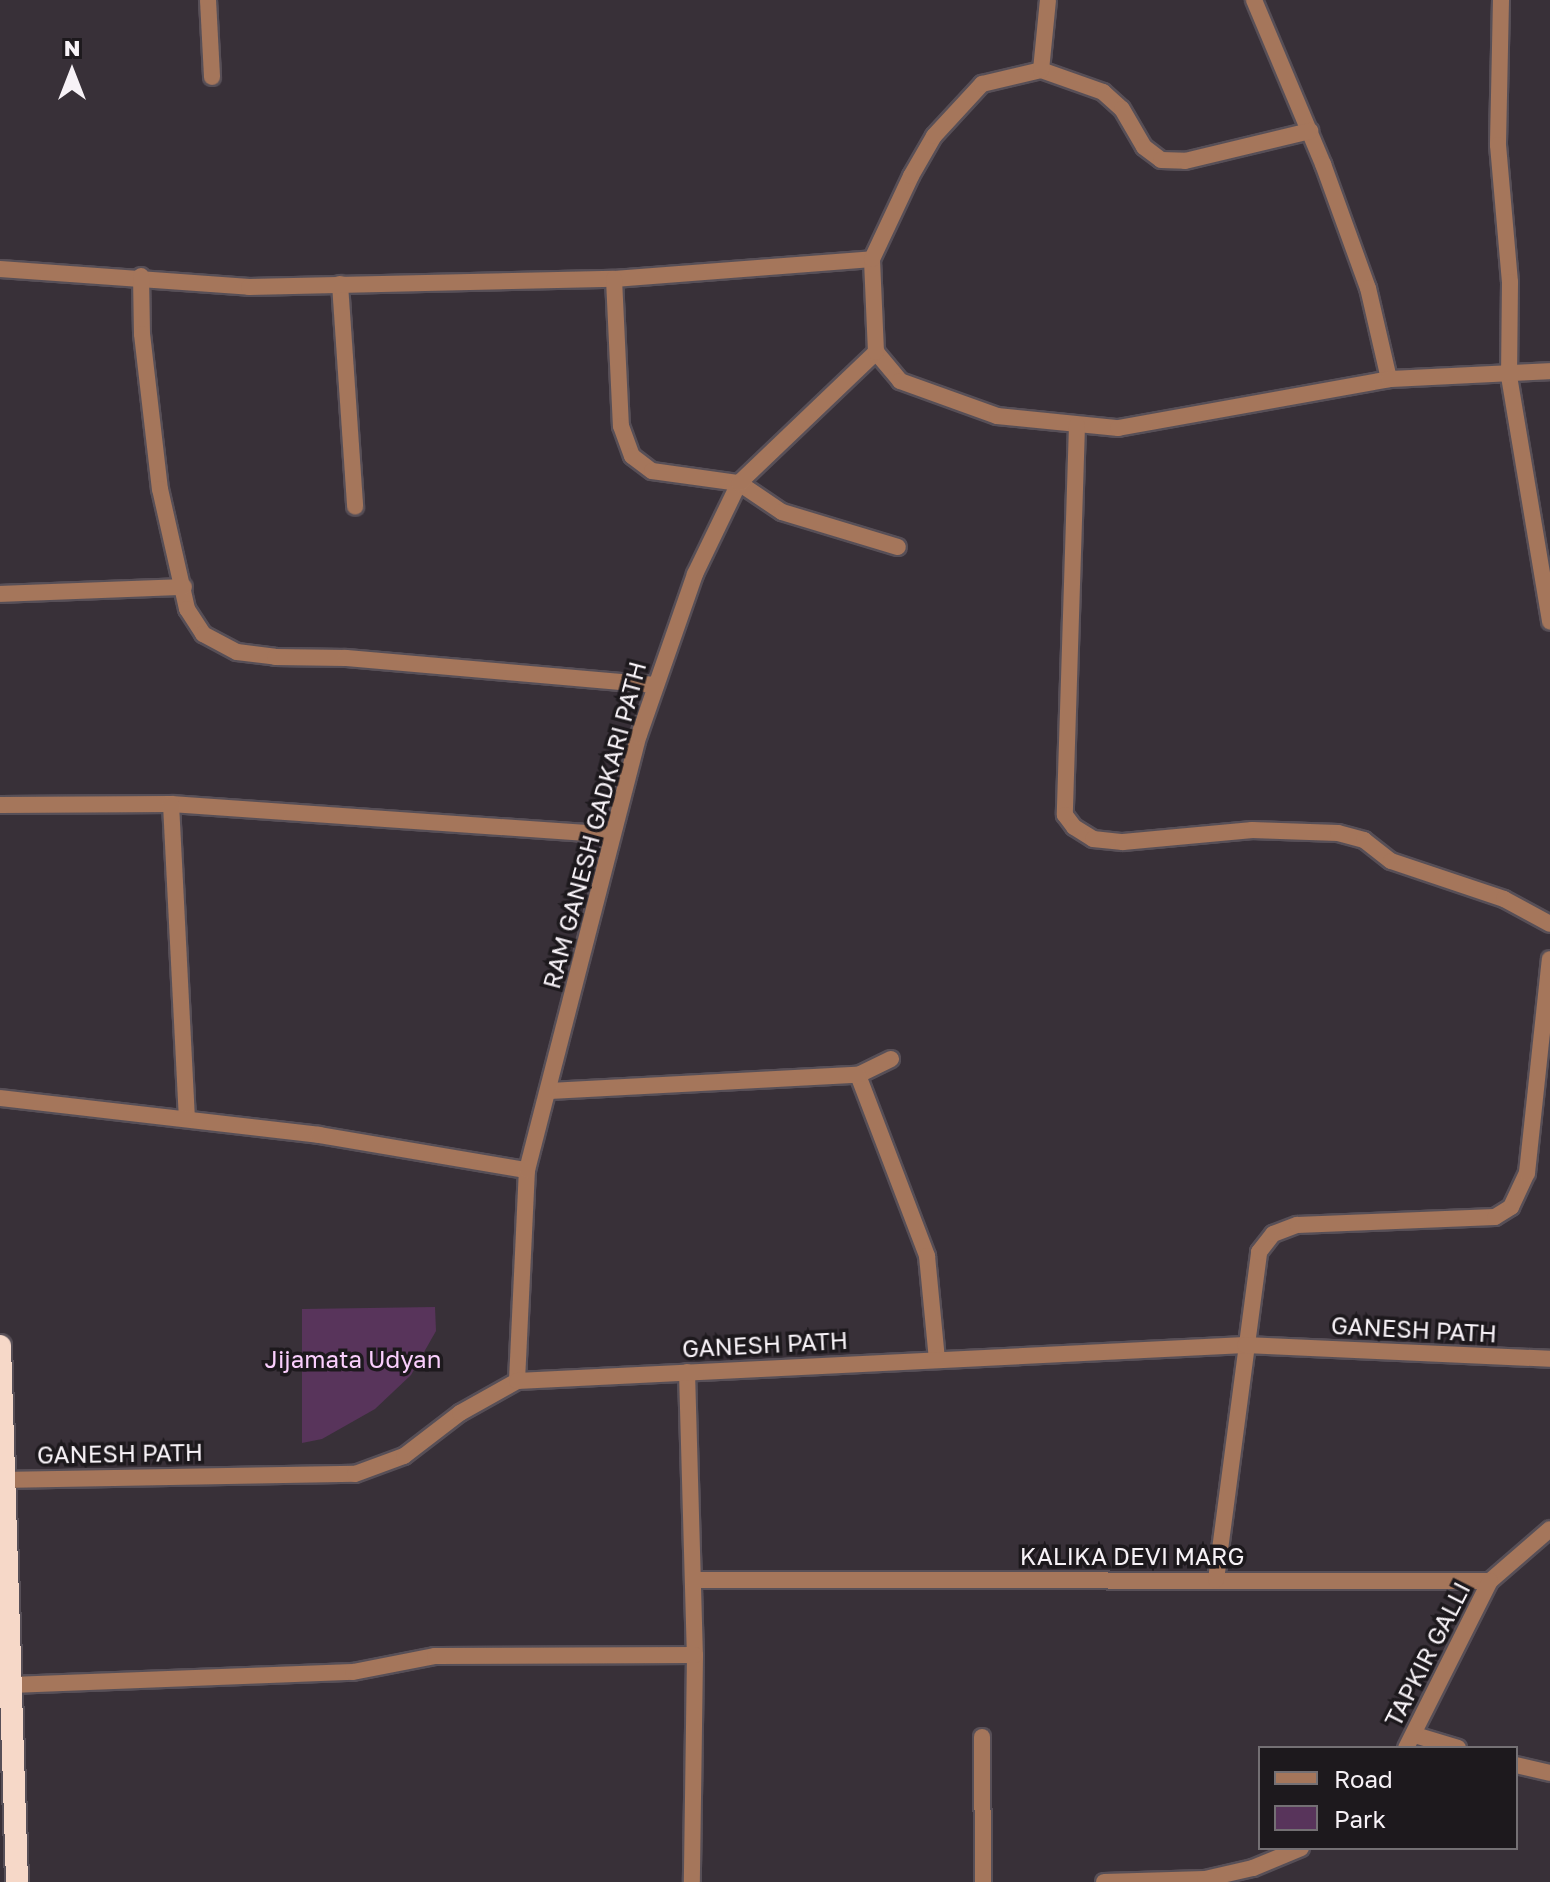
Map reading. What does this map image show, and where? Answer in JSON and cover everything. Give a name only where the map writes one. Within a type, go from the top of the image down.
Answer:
[{"type":"highway","points":[[0,1346],[17,1882]]},
{"type":"street","points":[[208,0],[212,77]]},
{"type":"street","points":[[1041,70],[1048,0]]},
{"type":"street","points":[[1254,0],[1310,131],[1368,288],[1389,379]]},
{"type":"street","points":[[1501,0],[1498,145],[1510,282],[1509,376],[1550,622]]},
{"type":"street","points":[[1310,131],[1185,161],[1161,160],[1144,147],[1122,109],[1103,92],[1041,70],[982,84],[964,99],[934,136],[872,259],[876,352],[900,381],[997,416],[1118,428],[1389,379],[1509,376],[1550,371]]},
{"type":"street","points":[[0,269],[141,276],[249,287],[614,279],[872,259]]},
{"type":"street","points":[[141,276],[155,454],[187,609],[203,634],[237,652],[653,685]]},
{"type":"street","points":[[614,279],[621,426],[632,456],[652,471],[739,483],[782,512],[898,547]]},
{"type":"street","points":[[340,284],[355,506]]},
{"type":"street","name":"RAM GANESH GADKARI PATH","points":[[517,1381],[527,1170],[653,685],[695,574],[739,483],[876,352]]},
{"type":"street","points":[[1077,425],[1065,815],[1074,827],[1093,839],[1123,842],[1252,830],[1338,833],[1364,840],[1391,861],[1504,899],[1550,924]]},
{"type":"street","points":[[0,594],[184,587]]},
{"type":"street","points":[[0,805],[171,804],[612,835]]},
{"type":"street","points":[[171,804],[187,1119]]},
{"type":"street","points":[[1216,1580],[1259,1252],[1273,1234],[1297,1225],[1495,1217],[1520,1195],[1550,959]]},
{"type":"street","points":[[548,1091],[858,1075],[891,1059]]},
{"type":"street","points":[[858,1075],[927,1256],[937,1360]]},
{"type":"street","points":[[0,1098],[319,1135],[527,1170]]},
{"type":"street","name":"GANESH PATH","points":[[4,1480],[355,1474],[404,1456],[460,1413],[517,1381],[1245,1345],[1550,1359]]},
{"type":"street","points":[[687,1372],[695,1655],[692,1882]]},
{"type":"street","points":[[1490,1581],[1550,1529]]},
{"type":"street","name":"KALIKA DEVI MARG","points":[[694,1580],[1490,1581]]},
{"type":"street","name":"TAPKIR GALLI","points":[[1410,1742],[1490,1581]]},
{"type":"street","points":[[11,1685],[353,1672],[435,1656],[695,1655]]},
{"type":"street","points":[[982,1737],[983,1882]]},
{"type":"street","points":[[1410,1742],[1442,1746]]},
{"type":"street","points":[[1518,1765],[1550,1773]]},
{"type":"street","points":[[1104,1882],[1205,1879],[1253,1868],[1296,1850]]},
{"type":"green space","name":"Jijamata Udyan","points":[[435,1307],[436,1331],[411,1375],[375,1409],[322,1439],[302,1443],[302,1309]]}]
